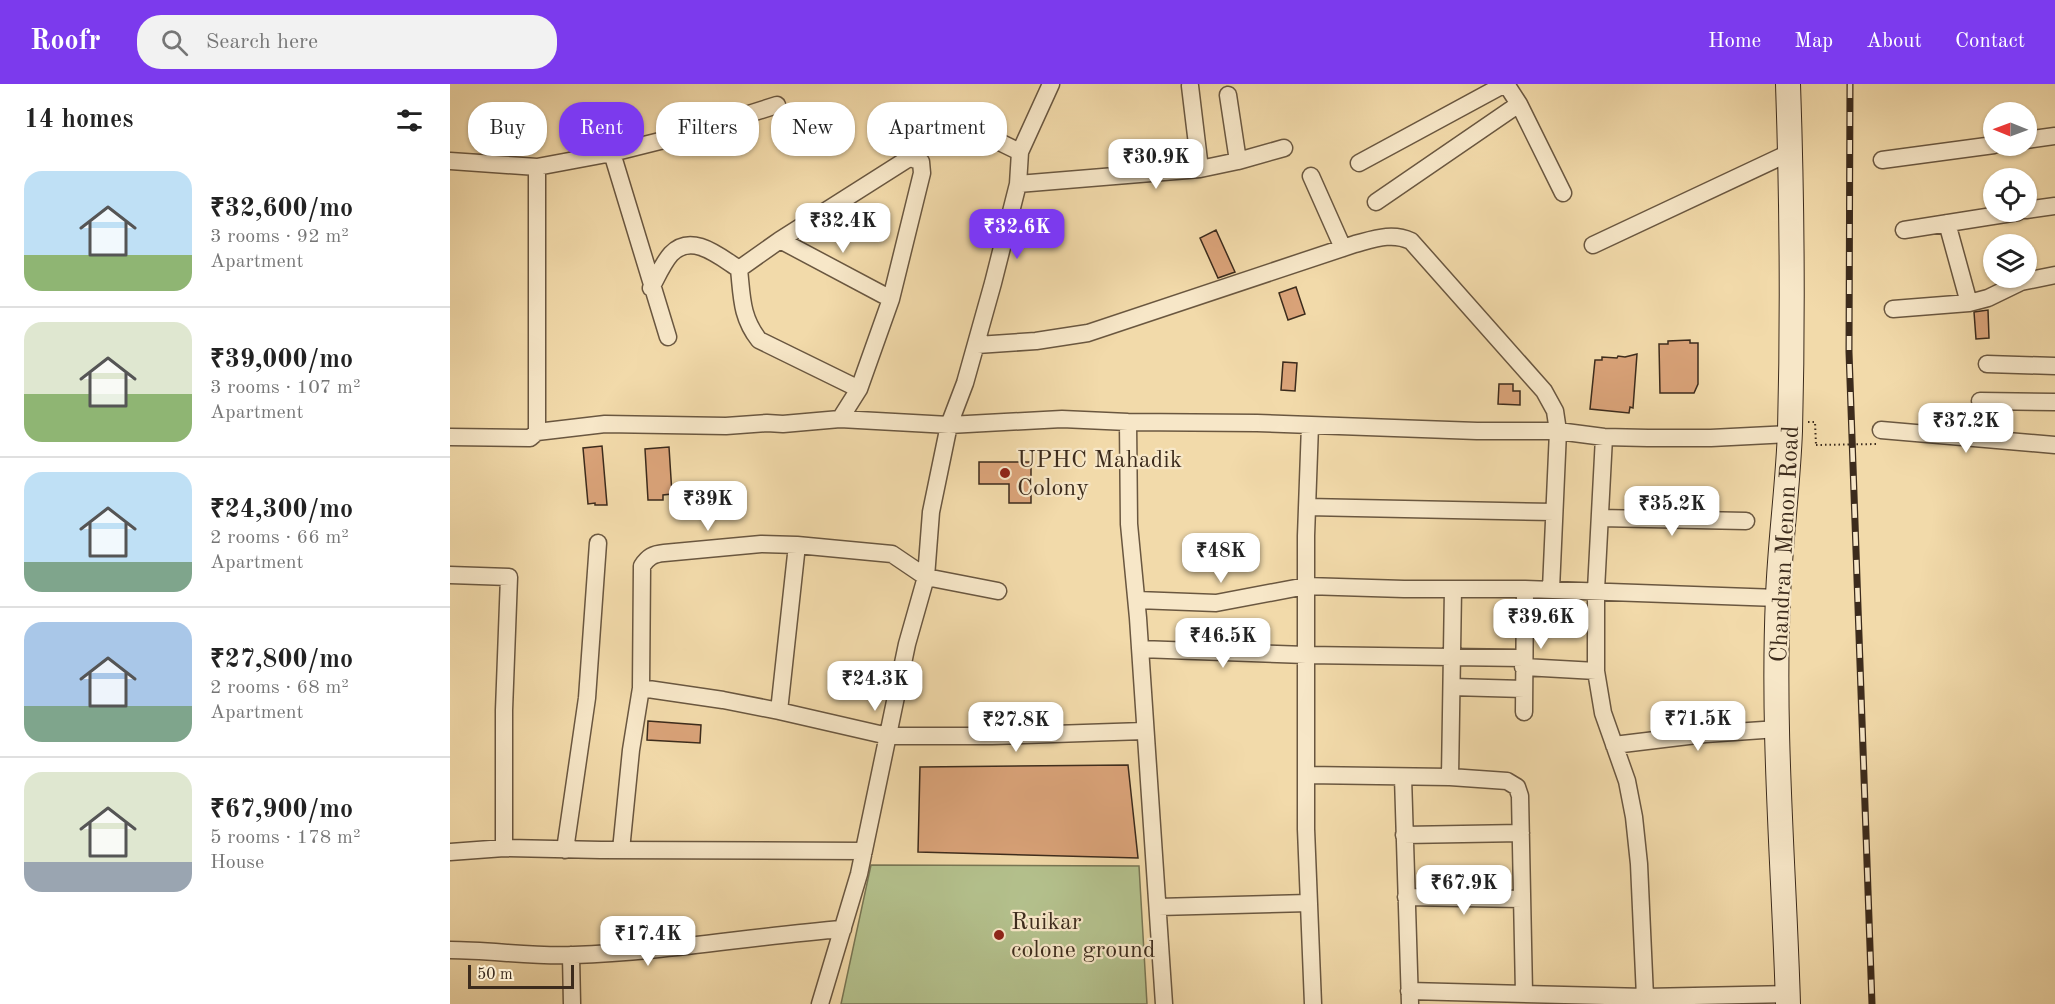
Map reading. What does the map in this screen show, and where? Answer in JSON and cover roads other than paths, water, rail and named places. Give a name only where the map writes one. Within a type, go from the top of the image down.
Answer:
[{"type":"street","points":[[820,1004],[859,874],[907,644],[926,577],[932,512],[950,425],[976,345],[1018,184],[1020,152],[1051,84]]},
{"type":"street","points":[[1359,163],[1505,84],[1519,104],[1563,193]]},
{"type":"street","name":"Chandran Menon Road","points":[[1788,84],[1793,238],[1790,434],[1778,598],[1781,858],[1788,999]]},
{"type":"street","points":[[1190,86],[1200,169]]},
{"type":"street","points":[[1228,95],[1238,162]]},
{"type":"street","points":[[1376,202],[1519,104]]},
{"type":"street","points":[[644,145],[771,107]]},
{"type":"street","points":[[739,269],[780,240],[911,158],[939,132],[981,133],[1020,152]]},
{"type":"street","points":[[2037,138],[2055,136]]},
{"type":"street","points":[[1882,160],[1983,146]]},
{"type":"street","points":[[1018,184],[1200,169],[1238,162],[1284,148]]},
{"type":"street","points":[[1593,245],[1791,152]]},
{"type":"street","points":[[450,161],[537,166],[595,156]]},
{"type":"street","points":[[613,156],[651,288],[668,337]]},
{"type":"street","points":[[840,419],[859,389],[891,298],[922,173],[921,162],[911,158]]},
{"type":"street","points":[[537,166],[537,432]]},
{"type":"street","points":[[1311,176],[1343,248]]},
{"type":"street","points":[[2037,208],[2055,206]]},
{"type":"street","points":[[1904,230],[1983,217]]},
{"type":"street","points":[[1947,223],[1969,303]]},
{"type":"street","points":[[976,345],[1044,340],[1088,333],[1343,248],[1389,236],[1402,237],[1411,241],[1544,391],[1555,411],[1558,431],[1551,589]]},
{"type":"street","points":[[780,240],[891,298]]},
{"type":"street","points":[[651,288],[670,255],[688,245],[707,249],[739,269]]},
{"type":"street","points":[[739,269],[742,307],[749,328],[759,340],[859,389]]},
{"type":"street","points":[[1893,309],[1969,303],[1988,298],[2021,282],[2055,275]]},
{"type":"street","points":[[1987,363],[2055,366]]},
{"type":"street","points":[[1980,401],[2055,402]]},
{"type":"street","points":[[450,437],[530,438],[537,432],[605,424],[726,426],[840,419],[950,425],[1062,419],[1227,422],[1477,431],[1558,431],[1604,437],[1711,438],[1790,434]]},
{"type":"street","points":[[1128,422],[1129,524],[1137,600],[1164,1004]]},
{"type":"street","points":[[1310,425],[1306,586],[1305,828],[1313,1004]]},
{"type":"street","points":[[1604,437],[1596,590],[1596,671],[1603,713],[1627,781],[1634,817],[1639,864],[1645,998]]},
{"type":"street","points":[[1880,437],[2055,445]]},
{"type":"street","points":[[1307,507],[1554,512]]},
{"type":"street","points":[[1600,518],[1746,521]]},
{"type":"street","points":[[566,850],[587,698],[598,543]]},
{"type":"street","points":[[621,850],[631,750],[641,688],[642,566],[654,554],[761,544],[892,554],[926,577],[998,591]]},
{"type":"street","points":[[779,711],[797,545]]},
{"type":"street","points":[[450,575],[508,577],[504,710],[504,848]]},
{"type":"street","points":[[1137,600],[1216,603],[1306,586],[1453,590],[1596,590],[1778,598]]},
{"type":"street","points":[[1524,711],[1525,589]]},
{"type":"street","points":[[1450,777],[1453,590]]},
{"type":"street","points":[[1140,649],[1452,657],[1596,671]]},
{"type":"street","points":[[1452,687],[1524,688]]},
{"type":"street","points":[[641,688],[723,700],[888,736],[992,736],[1144,731]]},
{"type":"street","points":[[1614,745],[1705,734],[1778,729]]},
{"type":"street","points":[[1306,775],[1450,777],[1513,783],[1520,796],[1524,993]]},
{"type":"street","points":[[1403,777],[1409,997],[1524,993],[1562,1000],[1788,999]]},
{"type":"street","points":[[1404,835],[1521,833]]},
{"type":"street","points":[[450,852],[504,848],[864,850]]},
{"type":"street","points":[[1406,897],[1522,899]]},
{"type":"street","points":[[1158,907],[1309,903]]},
{"type":"street","points":[[450,950],[571,955],[639,951],[843,929]]},
{"type":"street","points":[[571,955],[572,1004]]},
{"type":"railway","points":[[1850,84],[1849,352],[1872,1004]]},
{"type":"place","name":"UPHC Mahadik Colony","points":[[1005,473]]},
{"type":"place","name":"Ruikar colone ground","points":[[999,935]]}]
